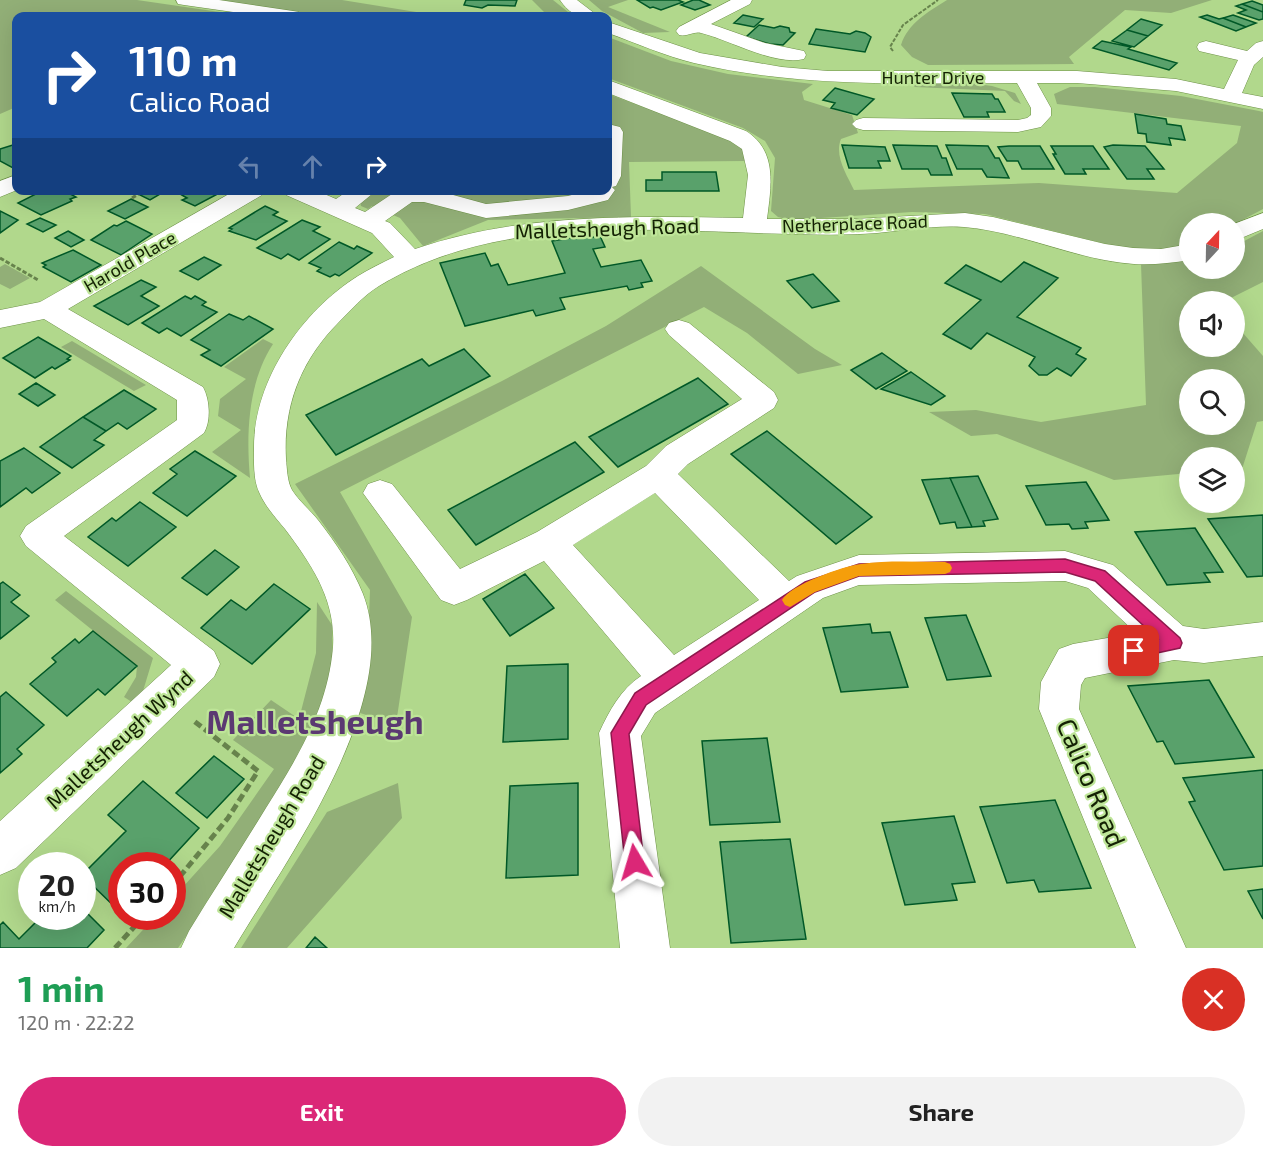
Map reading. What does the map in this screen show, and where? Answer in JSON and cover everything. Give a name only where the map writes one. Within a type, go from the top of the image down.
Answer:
[{"type":"street","points":[[184,0],[266,12]]},
{"type":"street","points":[[568,0],[574,8],[582,12]]},
{"type":"street","points":[[660,46],[744,0]]},
{"type":"street","points":[[696,25],[740,42],[779,53],[811,57]]},
{"type":"street","name":"Hunter Drive","points":[[612,28],[696,58],[782,73],[828,77],[1025,79],[1077,77],[1135,81],[1231,95],[1263,103]]},
{"type":"street","points":[[1206,47],[1256,52],[1231,95]]},
{"type":"street","points":[[863,124],[914,116],[1018,126],[1034,123],[1041,116],[1041,108],[1025,79]]},
{"type":"street","name":"Netherplace Road","points":[[612,88],[738,136],[752,146],[757,156],[759,172],[754,226],[837,227],[963,220],[994,224],[1073,246],[1135,257],[1169,257],[1179,255]]},
{"type":"street","name":"Harold Place","points":[[0,319],[59,303],[245,195]]},
{"type":"street","points":[[305,195],[381,228],[411,260]]},
{"type":"street","points":[[337,209],[358,195]]},
{"type":"street","points":[[366,222],[406,195],[425,195],[486,211],[568,203],[600,195]]},
{"type":"street","points":[[1245,229],[1263,220]]},
{"type":"street","name":"Malletsheugh Road","points":[[206,948],[272,843],[323,753],[344,699],[352,644],[349,603],[331,563],[274,489],[270,453],[273,413],[285,372],[309,335],[366,282],[411,260],[446,247],[509,231],[589,225],[754,226]]},
{"type":"street","name":"Malletsheugh Wynd","points":[[0,852],[201,664],[38,536],[193,425],[192,395],[59,303]]},
{"type":"street","points":[[380,492],[454,589],[549,542],[658,475],[677,455],[763,400],[679,329]]},
{"type":"street","points":[[658,475],[786,603]]},
{"type":"street","points":[[549,542],[670,680]]},
{"type":"street","points":[[645,948],[620,733],[640,699],[810,587],[859,570],[1065,566],[1100,576],[1174,643]]},
{"type":"street","name":"Calico Road","points":[[1161,948],[1059,709],[1061,682],[1073,662],[1174,643],[1204,646],[1263,639]]},
{"type":"path","points":[[896,56],[890,47],[896,31],[910,17],[938,0]]},
{"type":"path","points":[[132,198],[137,195]]},
{"type":"path","points":[[0,258],[59,303]]},
{"type":"path","points":[[0,264],[5,261]]},
{"type":"path","points":[[165,698],[258,771],[228,818],[186,869]]},
{"type":"path","points":[[115,948],[131,930]]},
{"type":"green space","points":[[0,0],[137,0],[220,12],[12,12],[12,109],[0,114]]},
{"type":"green space","points":[[219,0],[342,0],[416,12],[290,12]]},
{"type":"green space","points":[[532,0],[553,0],[568,12],[544,12]]},
{"type":"green space","points":[[589,0],[628,0],[608,7],[670,32],[643,33],[612,16],[612,12],[602,11]]},
{"type":"green space","points":[[947,0],[1212,0],[1171,13],[1125,10],[1069,57],[1074,64],[928,65],[912,57],[901,45],[908,30],[914,24]]},
{"type":"green space","points":[[612,39],[671,61],[728,74],[813,84],[802,92],[804,100],[852,115],[858,133],[841,139],[839,152],[842,165],[854,190],[1039,183],[1177,193],[1237,143],[1241,126],[1057,104],[1054,94],[1070,87],[1095,87],[1181,96],[1263,112],[1263,209],[1245,219],[1245,213],[1179,213],[1179,248],[1135,251],[985,214],[912,212],[791,220],[778,217],[771,211],[775,158],[765,141],[743,128],[612,79]]},
{"type":"green space","points":[[912,84],[992,86],[1015,93],[1021,104],[1014,101],[1005,91],[915,87]]},
{"type":"green space","points":[[612,95],[719,135],[741,147],[746,161],[629,162],[631,217],[488,220],[423,246],[400,218],[372,206],[368,209],[361,206],[360,202],[370,195],[612,195]]},
{"type":"green space","points":[[1263,231],[1263,282],[1245,291],[1179,291],[1179,357],[1245,357],[1245,335],[1263,356],[1263,421],[1257,422],[1245,460],[1245,447],[1179,447],[1179,474],[1114,480],[997,434],[971,436],[929,412],[976,410],[1041,422],[1146,405],[1141,264],[1179,261],[1179,279],[1245,279],[1245,241]]},
{"type":"green space","points":[[5,264],[30,278],[10,289],[0,284],[0,267]]},
{"type":"green space","points":[[701,266],[815,349],[842,365],[798,374],[747,333],[704,307],[340,492],[412,617],[396,724],[360,713],[367,673],[370,590],[295,484],[502,381],[606,326]]},
{"type":"green space","points":[[263,339],[273,344],[258,375],[254,391],[248,444],[250,478],[212,452],[241,430],[218,416],[220,399],[246,379],[224,367]]},
{"type":"green space","points":[[72,341],[146,385],[134,391],[61,347]]},
{"type":"green space","points":[[66,591],[153,658],[143,691],[132,702],[124,697],[136,677],[137,666],[55,600]]},
{"type":"green space","points":[[317,602],[332,625],[332,668],[310,743],[275,806],[178,948],[126,948],[143,930],[186,930],[186,884],[220,846],[274,769],[233,740],[271,700],[299,719],[316,653]]},
{"type":"green space","points":[[398,783],[402,818],[287,948],[241,948],[327,812]]},
{"type":"building","points":[[466,0],[517,0],[515,6],[488,5],[482,8],[464,5]]},
{"type":"building","points":[[637,0],[683,2],[661,10],[650,8]]},
{"type":"building","points":[[693,0],[710,5],[695,10],[681,5]]},
{"type":"building","points":[[1252,1],[1263,5],[1263,12],[1242,4]]},
{"type":"building","points":[[1242,4],[1263,12],[1263,19],[1259,20],[1238,13],[1246,10],[1236,6]]},
{"type":"building","points":[[743,15],[763,19],[754,27],[734,23]]},
{"type":"building","points":[[1207,15],[1223,18],[1246,27],[1236,31],[1200,17]]},
{"type":"building","points":[[1233,15],[1256,23],[1246,27],[1223,18]]},
{"type":"building","points":[[1141,19],[1162,25],[1148,36],[1127,30]]},
{"type":"building","points":[[759,25],[789,28],[790,32],[795,33],[783,45],[746,37]]},
{"type":"building","points":[[816,29],[850,34],[856,31],[871,37],[865,52],[809,44]]},
{"type":"building","points":[[1127,30],[1148,36],[1134,47],[1112,41]]},
{"type":"building","points":[[1102,41],[1131,47],[1128,49],[1177,63],[1169,70],[1093,48]]},
{"type":"building","points":[[835,88],[874,99],[857,115],[831,108],[835,103],[823,100]]},
{"type":"building","points":[[952,93],[992,94],[995,99],[998,99],[1005,112],[987,112],[989,117],[964,117]]},
{"type":"building","points":[[1135,114],[1166,119],[1167,124],[1181,126],[1185,140],[1169,138],[1171,145],[1147,142],[1146,134],[1138,133]]},
{"type":"building","points":[[12,145],[12,167],[0,161],[0,149]]},
{"type":"building","points":[[842,145],[885,147],[890,161],[878,161],[881,168],[849,168]]},
{"type":"building","points":[[893,145],[937,146],[942,158],[946,158],[952,175],[931,175],[928,169],[902,169]]},
{"type":"building","points":[[946,145],[988,146],[995,158],[999,158],[1009,178],[987,177],[982,169],[957,169]]},
{"type":"building","points":[[1040,146],[1054,169],[1022,169],[1018,161],[1007,161],[998,147]]},
{"type":"building","points":[[1051,146],[1093,146],[1109,169],[1083,169],[1086,174],[1065,174]]},
{"type":"building","points":[[1145,146],[1164,169],[1147,169],[1154,179],[1127,179],[1104,147]]},
{"type":"building","points":[[662,172],[716,172],[719,191],[646,191],[646,180],[662,180]]},
{"type":"building","points":[[34,195],[72,195],[76,197],[41,215],[18,203]]},
{"type":"building","points":[[140,195],[158,195],[150,200]]},
{"type":"building","points":[[182,195],[216,195],[195,206],[182,200],[187,198]]},
{"type":"building","points":[[131,199],[148,207],[125,219],[108,211]]},
{"type":"building","points":[[265,206],[278,212],[273,215],[287,221],[256,240],[229,231],[232,229],[229,228]]},
{"type":"building","points":[[0,211],[18,220],[0,233]]},
{"type":"building","points":[[40,218],[56,225],[43,232],[27,224]]},
{"type":"building","points":[[302,220],[320,227],[313,231],[330,239],[299,260],[288,254],[281,259],[257,248]]},
{"type":"building","points":[[126,221],[152,234],[121,255],[91,240],[114,225],[117,226]]},
{"type":"building","points":[[68,231],[84,240],[71,247],[55,238]]},
{"type":"building","points":[[587,235],[588,238],[600,236],[605,247],[593,249],[601,267],[641,260],[652,281],[641,283],[643,287],[629,290],[627,286],[560,298],[565,309],[536,316],[533,310],[465,326],[440,263],[485,253],[491,266],[498,264],[508,285],[565,273],[552,241]]},
{"type":"building","points":[[339,242],[354,249],[357,246],[372,253],[339,276],[335,274],[330,277],[317,271],[321,268],[309,263]]},
{"type":"building","points":[[73,250],[101,265],[71,282],[43,267],[46,265],[42,263]]},
{"type":"building","points":[[204,257],[221,265],[198,280],[180,271]]},
{"type":"building","points":[[1024,262],[1058,278],[1017,317],[1081,348],[1076,354],[1086,359],[1071,376],[1057,368],[1047,375],[1039,375],[1029,366],[1035,357],[987,333],[971,349],[943,334],[981,300],[945,283],[966,265],[1001,282]]},
{"type":"building","points":[[813,274],[839,301],[812,308],[787,281]]},
{"type":"building","points":[[141,280],[156,287],[141,296],[159,306],[128,325],[94,306]]},
{"type":"building","points":[[185,296],[191,299],[195,296],[206,302],[202,305],[217,312],[181,336],[167,328],[159,333],[142,323]]},
{"type":"building","points":[[229,314],[243,320],[249,316],[273,329],[221,366],[201,355],[210,350],[191,340]]},
{"type":"building","points":[[38,337],[71,356],[67,359],[70,360],[55,369],[52,367],[35,378],[3,358]]},
{"type":"building","points":[[464,349],[490,376],[336,455],[306,415],[422,359],[429,366]]},
{"type":"building","points":[[882,353],[907,371],[876,389],[851,370]]},
{"type":"building","points":[[911,372],[945,396],[931,405],[881,389]]},
{"type":"building","points":[[698,378],[728,404],[618,467],[589,437]]},
{"type":"building","points":[[36,383],[55,395],[38,406],[19,394]]},
{"type":"building","points":[[124,390],[156,409],[127,429],[118,423],[106,431],[83,417]]},
{"type":"building","points":[[83,417],[106,431],[94,440],[104,445],[72,468],[40,447]]},
{"type":"building","points":[[767,431],[872,517],[836,544],[731,454]]},
{"type":"building","points":[[575,442],[604,472],[476,545],[448,510]]},
{"type":"building","points":[[24,448],[60,473],[32,493],[26,488],[0,507],[0,461]]},
{"type":"building","points":[[195,451],[236,476],[187,516],[153,493],[177,474],[170,469]]},
{"type":"building","points":[[978,476],[998,519],[983,521],[985,526],[972,527],[950,478]]},
{"type":"building","points":[[950,478],[972,527],[957,528],[955,522],[940,524],[922,480]]},
{"type":"building","points":[[1086,482],[1109,520],[1085,522],[1088,528],[1072,529],[1069,524],[1046,525],[1026,486]]},
{"type":"building","points":[[140,502],[176,527],[128,566],[88,537],[112,518],[116,521]]},
{"type":"building","points":[[1263,515],[1263,576],[1247,577],[1208,519]]},
{"type":"building","points":[[1195,528],[1223,572],[1204,573],[1210,582],[1167,585],[1135,532]]},
{"type":"building","points":[[215,550],[239,567],[207,595],[182,578]]},
{"type":"building","points":[[525,574],[554,608],[510,636],[483,599]]},
{"type":"building","points":[[3,582],[20,595],[11,602],[29,616],[0,639],[0,584]]},
{"type":"building","points":[[274,584],[310,609],[252,664],[201,628],[231,600],[246,610]]},
{"type":"building","points":[[966,615],[991,676],[947,680],[925,618]]},
{"type":"building","points":[[870,624],[872,633],[890,632],[908,687],[841,692],[823,628]]},
{"type":"building","points":[[93,631],[137,666],[105,695],[98,689],[67,716],[30,684],[56,662],[52,658],[75,639],[79,643]]},
{"type":"building","points":[[568,664],[568,739],[503,742],[507,666]]},
{"type":"building","points":[[1209,680],[1254,757],[1175,764],[1163,741],[1157,742],[1128,686]]},
{"type":"building","points":[[6,692],[44,725],[17,749],[22,754],[0,773],[0,697]]},
{"type":"building","points":[[767,738],[780,822],[710,825],[702,741]]},
{"type":"building","points":[[214,756],[244,779],[207,818],[176,793]]},
{"type":"building","points":[[1263,770],[1263,866],[1224,870],[1189,802],[1195,801],[1183,778]]},
{"type":"building","points":[[143,781],[199,828],[177,852],[108,852],[108,900],[96,889],[96,861],[126,831],[108,815]]},
{"type":"building","points":[[578,783],[578,875],[506,878],[510,786]]},
{"type":"building","points":[[1055,800],[1091,888],[1039,892],[1034,880],[1007,883],[980,807]]},
{"type":"building","points":[[954,816],[975,882],[952,884],[957,900],[905,905],[882,823]]},
{"type":"building","points":[[790,839],[806,939],[731,943],[720,842]]},
{"type":"building","points":[[1263,889],[1263,919],[1248,891]]},
{"type":"building","points":[[3,922],[19,939],[28,930],[96,930],[96,922],[104,930],[87,948],[0,948],[0,925]]},
{"type":"building","points":[[315,937],[327,948],[306,948]]},
{"type":"slow traffic","points":[[790,600],[810,587],[859,570],[945,568]]},
{"type":"district","name":"Malletsheugh","points":[[315,722]]},
{"type":"route","points":[[635,862],[620,733],[640,699],[810,587],[859,570],[1065,566],[1100,576],[1174,643],[1134,651]]}]
